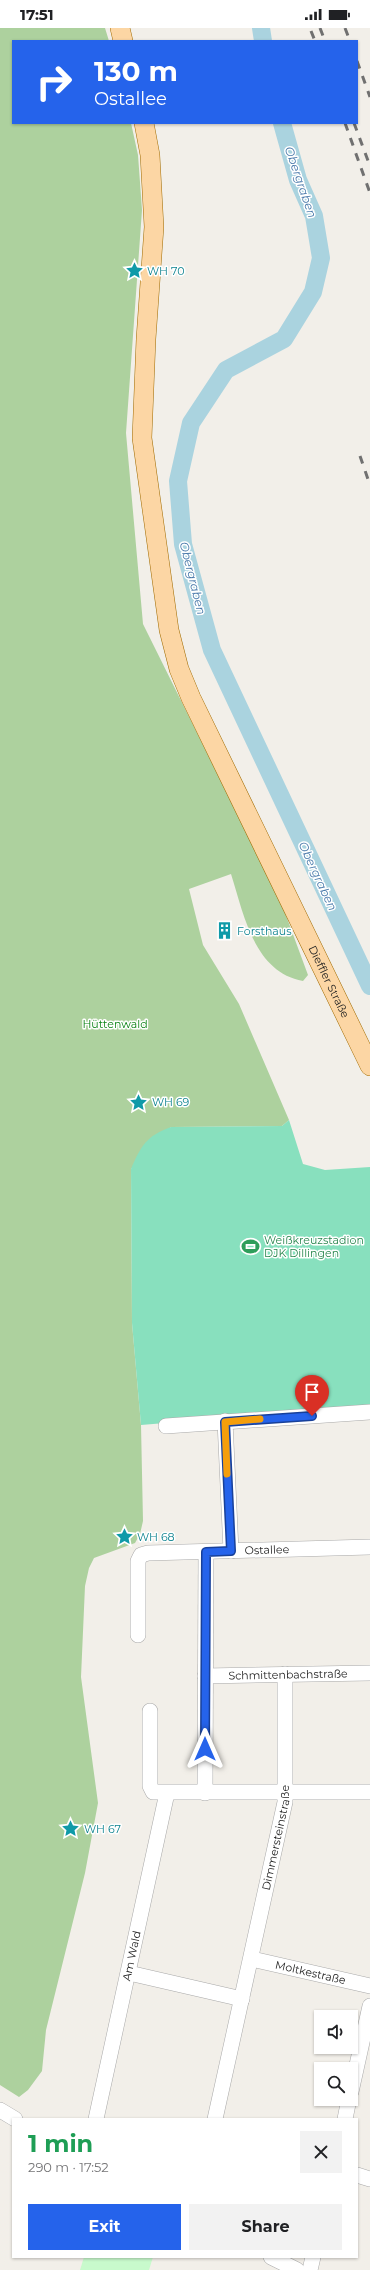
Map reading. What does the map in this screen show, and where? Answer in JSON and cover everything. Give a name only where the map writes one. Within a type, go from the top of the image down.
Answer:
[{"type":"main road","points":[[120,28],[123,40]]},
{"type":"main road","name":"Dieffler Straße","points":[[144,124],[150,155],[154,227],[146,339],[142,438],[169,630],[179,669],[191,698],[370,1066]]},
{"type":"street","points":[[166,1426],[370,1412]]},
{"type":"street","points":[[225,1422],[231,1551]]},
{"type":"street","name":"Ostallee","points":[[138,1635],[138,1561],[141,1555],[148,1553],[370,1547]]},
{"type":"street","points":[[205,1793],[206,1552]]},
{"type":"street","name":"Dimmersteinstraße","points":[[215,2118],[252,1959],[286,1793],[285,1674]]},
{"type":"street","name":"Schmittenbachstraße","points":[[205,1676],[370,1674]]},
{"type":"street","points":[[150,1711],[151,1791],[167,1793],[370,1792]]},
{"type":"street","name":"Am Wald","points":[[96,2118],[167,1793]]},
{"type":"street","name":"Moltkestraße","points":[[252,1959],[370,1986]]},
{"type":"street","points":[[129,1973],[242,1999]]},
{"type":"street","points":[[358,2062],[370,2006]]},
{"type":"street","points":[[345,2118],[348,2106]]},
{"type":"street","points":[[0,2110],[13,2118]]},
{"type":"street","points":[[358,2176],[370,2179]]},
{"type":"street","points":[[273,2258],[297,2270]]},
{"type":"street","points":[[310,2270],[313,2258]]},
{"type":"green space","name":"Hüttenwald","points":[[0,28],[105,28],[109,40],[12,40],[12,124],[131,124],[138,155],[142,210],[126,433],[143,624],[281,902],[308,975],[303,981],[286,976],[273,966],[262,954],[247,924],[231,874],[189,889],[203,945],[239,1004],[289,1120],[282,1126],[171,1127],[131,1169],[132,1323],[141,1425],[143,1521],[140,1534],[135,1543],[94,1558],[89,1568],[85,1586],[81,1677],[98,1803],[85,1873],[46,2030],[42,2071],[28,2090],[19,2097],[0,2085]]},
{"type":"green space","name":"Weißkreuzstadion DJK Dillingen","points":[[289,1120],[303,1164],[325,1170],[370,1167],[370,1406],[141,1425],[132,1323],[131,1169],[141,1148],[150,1138],[171,1127],[282,1126]]},
{"type":"green space","points":[[84,2258],[153,2258],[149,2270],[80,2270]]},
{"type":"waterway","name":"Obergraben","points":[[261,28],[263,40]]},
{"type":"waterway","name":"Obergraben","points":[[282,124],[298,180],[314,216],[321,258],[313,292],[284,339],[226,370],[191,423],[178,481],[183,544],[212,650],[370,986]]},
{"type":"railway","points":[[320,28],[325,40]]},
{"type":"railway","points":[[345,28],[350,40]]},
{"type":"railway","points":[[311,31],[315,40]]},
{"type":"railway","points":[[358,64],[370,97]]},
{"type":"railway","points":[[345,124],[370,193]]},
{"type":"railway","points":[[354,124],[370,166]]},
{"type":"railway","points":[[360,456],[370,485]]},
{"type":"slow traffic","points":[[227,1474],[225,1422],[260,1419]]},
{"type":"place","name":"WH 70","points":[[134,271]]},
{"type":"place","name":"Forsthaus","points":[[224,931]]},
{"type":"place","name":"WH 69","points":[[139,1102]]},
{"type":"place","name":"Weißkreuzstadion DJK Dillingen","points":[[251,1246]]},
{"type":"place","name":"WH 68","points":[[124,1537]]},
{"type":"place","name":"WH 67","points":[[71,1829]]},
{"type":"route","points":[[205,1749],[206,1552],[231,1551],[225,1422],[312,1416]]}]
